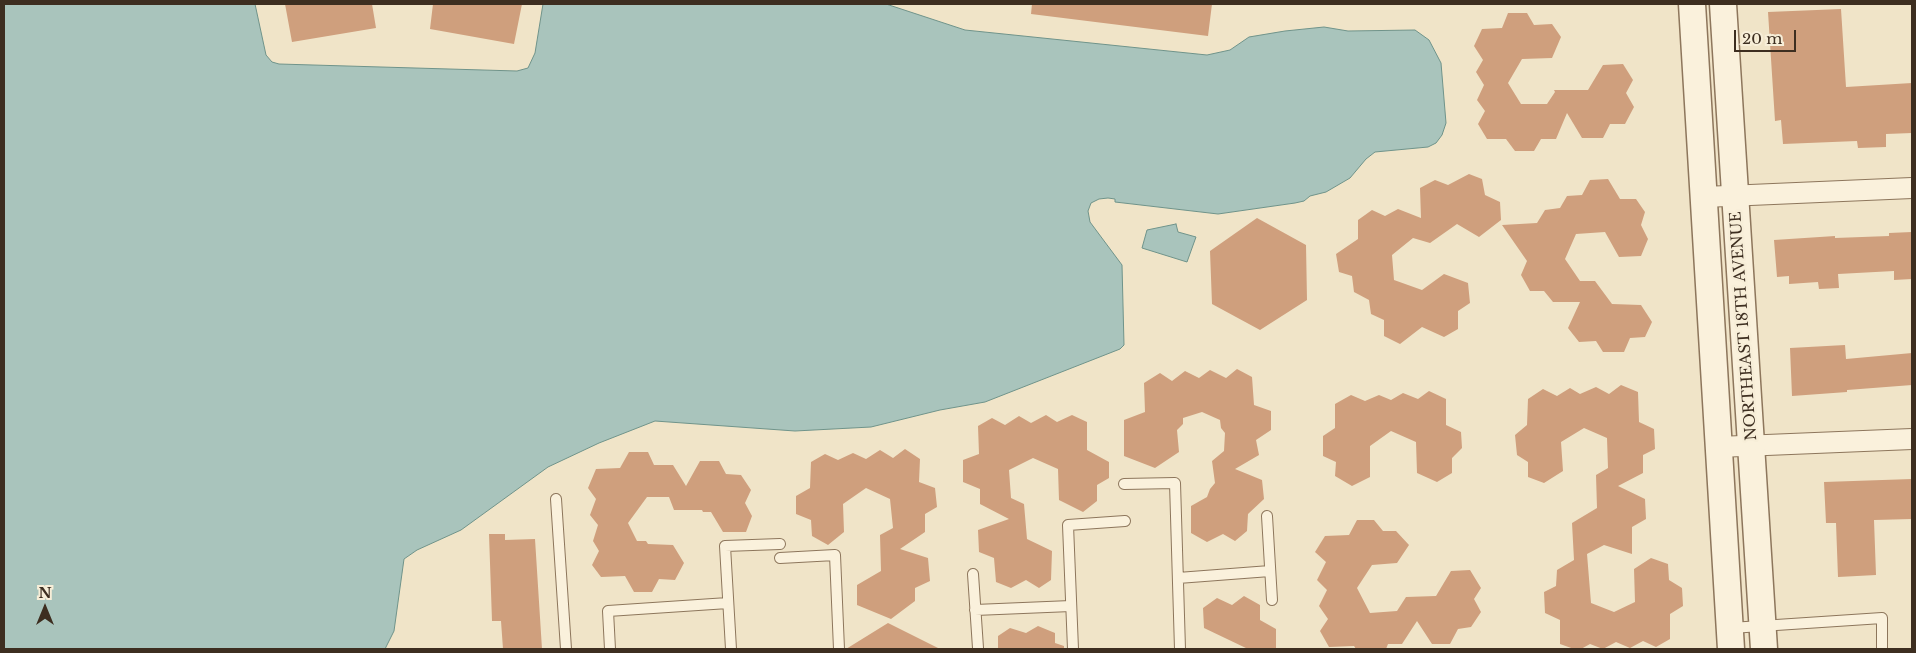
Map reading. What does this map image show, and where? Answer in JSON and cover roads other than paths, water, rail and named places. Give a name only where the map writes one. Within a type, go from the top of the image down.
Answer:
[{"type":"street","points":[[1692,4],[1730,639]]},
{"type":"street","name":"NORTHEAST 18TH AVENUE","points":[[1723,4],[1763,638]]},
{"type":"street","points":[[1704,197],[1912,188]]},
{"type":"street","points":[[1718,447],[1912,439]]},
{"type":"lane","points":[[1124,484],[1176,483],[1180,649]]},
{"type":"lane","points":[[556,500],[566,649]]},
{"type":"lane","points":[[1266,516],[1272,600]]},
{"type":"lane","points":[[1073,649],[1068,525],[1125,521]]},
{"type":"lane","points":[[731,649],[725,546],[780,544]]},
{"type":"lane","points":[[780,558],[835,555],[839,649]]},
{"type":"lane","points":[[1178,578],[1270,572]]},
{"type":"lane","points":[[973,574],[978,648]]},
{"type":"lane","points":[[610,649],[608,611],[728,603]]},
{"type":"lane","points":[[975,610],[1072,606]]},
{"type":"lane","points":[[1730,639],[1763,638],[1882,618],[1882,649]]},
{"type":"water","points":[[4,4],[255,4],[266,55],[272,62],[279,64],[517,71],[528,68],[535,53],[543,4],[886,4],[965,30],[1207,55],[1230,50],[1249,37],[1285,31],[1324,27],[1348,31],[1415,30],[1429,40],[1441,63],[1446,123],[1442,135],[1436,143],[1428,147],[1375,152],[1366,159],[1350,178],[1326,192],[1310,196],[1304,201],[1218,214],[1115,202],[1115,199],[1108,198],[1099,199],[1091,203],[1088,211],[1090,222],[1122,265],[1124,345],[1120,349],[985,402],[940,410],[871,427],[795,431],[655,421],[599,443],[548,467],[461,530],[417,550],[404,559],[394,631],[385,649],[4,649]]},
{"type":"water","points":[[1176,224],[1178,232],[1196,237],[1187,262],[1142,248],[1147,230]]}]
